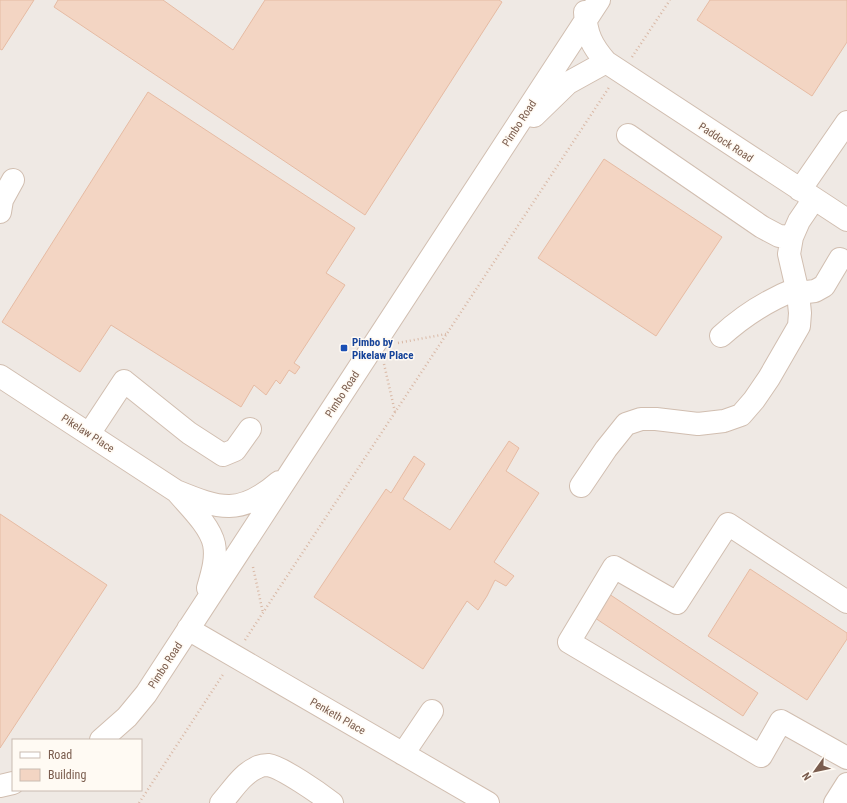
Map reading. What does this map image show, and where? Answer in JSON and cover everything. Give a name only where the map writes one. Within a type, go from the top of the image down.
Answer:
[{"type":"street","name":"Pimbo Road","points":[[102,739],[127,717],[146,694],[500,154],[585,10],[599,0]]},
{"type":"street","name":"Paddock Road","points":[[585,10],[588,36],[596,50],[613,67],[847,220]]},
{"type":"street","points":[[500,154],[533,117],[568,83],[613,67]]},
{"type":"street","points":[[581,486],[606,449],[626,424],[641,419],[656,419],[698,424],[724,422],[741,415],[754,400],[769,378],[799,326],[800,313],[797,291],[789,254],[792,237],[799,221],[807,194],[847,122]]},
{"type":"street","points":[[628,135],[762,227],[779,236],[792,237]]},
{"type":"street","points":[[0,212],[2,200],[13,180]]},
{"type":"street","points":[[721,336],[737,321],[778,296],[797,291],[815,291],[824,286],[840,259]]},
{"type":"street","name":"Pikelaw Place","points":[[0,376],[176,491],[216,506],[231,507],[244,505],[268,492],[279,483],[298,460]]},
{"type":"street","points":[[90,434],[124,381],[189,433],[223,454],[235,450],[250,429]]},
{"type":"street","name":"Pikelaw Place","points":[[176,491],[203,522],[210,533],[214,544],[215,559],[211,576],[192,622]]},
{"type":"street","points":[[847,602],[728,524],[677,603],[614,567],[569,642],[761,756],[781,721],[847,758]]},
{"type":"street","name":"Penketh Place","points":[[192,622],[235,656],[488,803]]},
{"type":"street","points":[[403,754],[432,711]]},
{"type":"street","points":[[221,803],[242,777],[257,767],[268,765],[285,772],[321,794],[332,803]]},
{"type":"street","points":[[0,786],[12,783]]},
{"type":"street","points":[[835,803],[847,784]]},
{"type":"path","points":[[139,803],[607,90],[613,67],[633,56],[670,0]]},
{"type":"path","points":[[394,344],[446,334]]},
{"type":"path","points":[[384,360],[395,412]]},
{"type":"path","points":[[243,545],[249,550],[263,613]]},
{"type":"shaded area","points":[[0,0],[847,0],[847,803],[0,803]]},
{"type":"building","points":[[0,0],[34,0],[2,50],[0,49]]},
{"type":"building","points":[[58,0],[163,0],[233,50],[265,0],[499,0],[502,2],[365,215],[54,7]]},
{"type":"building","points":[[710,0],[847,0],[847,42],[812,96],[697,20]]},
{"type":"building","points":[[148,92],[355,228],[326,273],[345,285],[294,363],[300,367],[295,374],[289,370],[280,384],[276,380],[266,395],[254,385],[241,407],[111,325],[80,372],[2,322]]},
{"type":"building","points":[[604,159],[722,237],[656,336],[538,258]]},
{"type":"building","points":[[509,441],[519,448],[506,471],[539,493],[494,562],[514,576],[506,586],[495,580],[478,610],[467,601],[423,669],[314,597],[386,489],[391,493],[414,456],[425,464],[403,499],[450,530]]},
{"type":"building","points":[[0,514],[107,585],[0,748]]},
{"type":"building","points":[[750,569],[847,633],[847,639],[807,700],[708,636]]},
{"type":"building","points":[[603,590],[758,693],[743,716],[589,614]]},
{"type":"place","name":"Pimbo by Pikelaw Place","points":[[344,348]]}]
